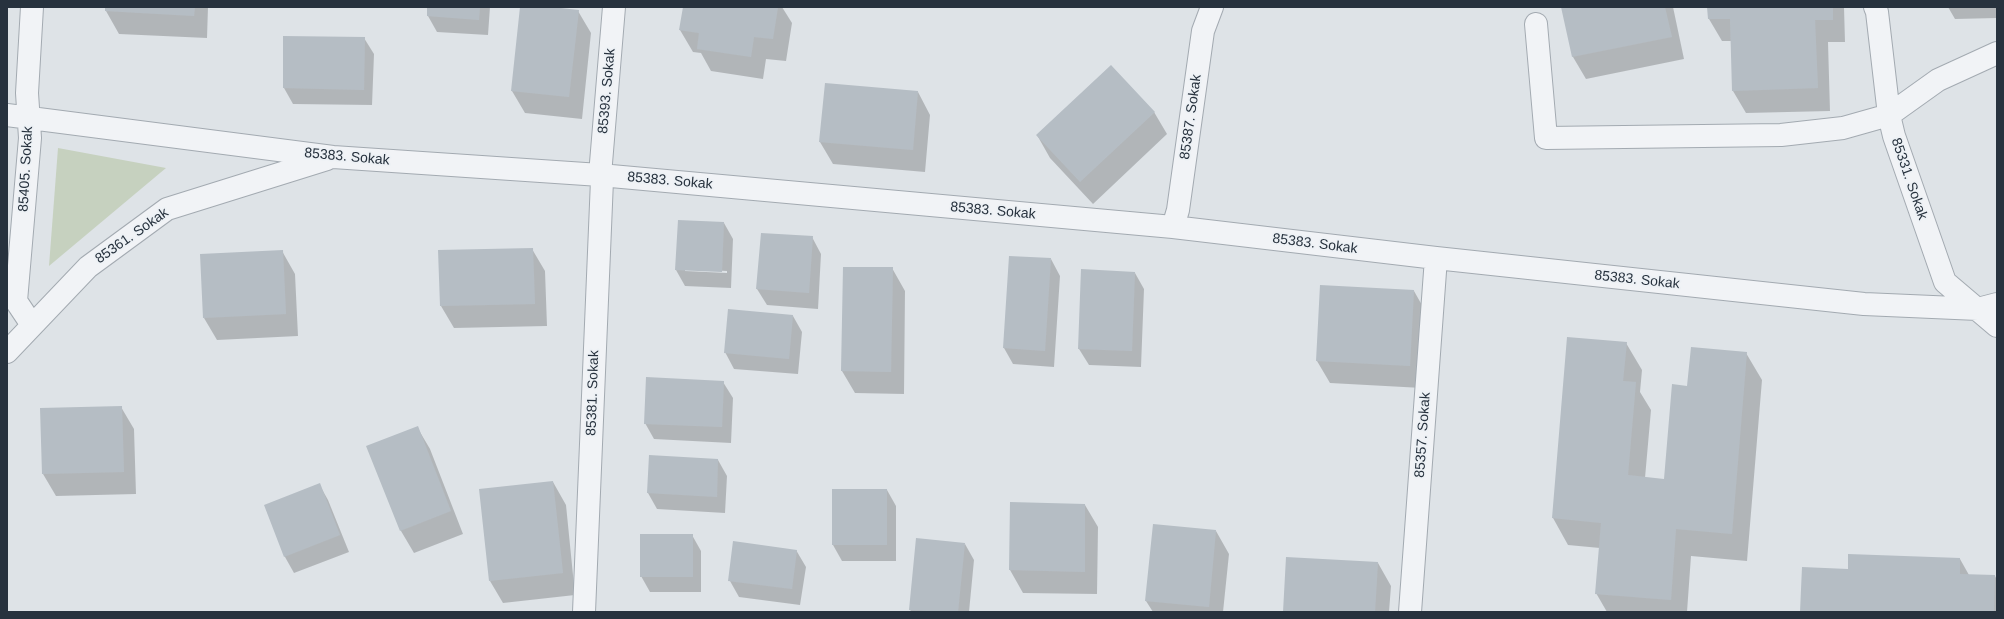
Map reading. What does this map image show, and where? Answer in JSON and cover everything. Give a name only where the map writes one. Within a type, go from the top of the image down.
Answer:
[{"type":"street","name":"85405. Sokak","points":[[32,7],[27,93],[18,116],[30,138],[16,301],[32,325]]},
{"type":"street","name":"85393. Sokak","points":[[600,175],[614,7]]},
{"type":"street","name":"85387. Sokak","points":[[1173,227],[1178,210],[1203,31],[1212,7]]},
{"type":"street","name":"85331. Sokak","points":[[1875,7],[1877,12],[1889,115],[1894,136],[1945,282],[1988,306],[1997,326]]},
{"type":"street","points":[[1536,24],[1546,138],[1781,135],[1843,128],[1889,115],[1938,80],[1997,53]]},
{"type":"street","name":"85383. Sokak","points":[[18,116],[333,157],[600,175],[1173,227],[1436,258],[1864,304],[1988,306]]},
{"type":"street","name":"85361. Sokak","points":[[7,352],[88,267],[167,209],[333,157]]},
{"type":"street","name":"85381. Sokak","points":[[584,612],[602,180],[600,175]]},
{"type":"street","name":"85357. Sokak","points":[[1410,612],[1436,258]]},
{"type":"green space","points":[[58,148],[166,168],[49,266]]},
{"type":"building","points":[[105,7],[195,7],[194,16],[105,11]]},
{"type":"building","points":[[427,7],[480,7],[479,20],[427,16]]},
{"type":"building","points":[[520,7],[552,7],[579,10],[569,97],[511,91]]},
{"type":"building","points":[[683,7],[778,7],[773,39],[754,37],[751,57],[697,49],[699,33],[679,30]]},
{"type":"building","points":[[1561,7],[1665,7],[1672,37],[1572,57]]},
{"type":"building","points":[[1707,7],[1833,7],[1833,20],[1815,20],[1818,88],[1732,91],[1730,19],[1708,19]]},
{"type":"building","points":[[283,36],[365,37],[364,90],[283,88]]},
{"type":"building","points":[[1111,65],[1155,112],[1080,182],[1036,135]]},
{"type":"building","points":[[825,83],[918,91],[913,150],[819,142]]},
{"type":"building","points":[[678,220],[724,222],[722,272],[675,270]]},
{"type":"building","points":[[761,233],[813,236],[809,293],[756,289]]},
{"type":"building","points":[[533,248],[535,304],[440,306],[438,250]]},
{"type":"building","points":[[283,250],[286,314],[203,318],[200,254]]},
{"type":"building","points":[[1009,256],[1051,258],[1045,351],[1003,348]]},
{"type":"building","points":[[843,267],[893,267],[891,372],[841,371]]},
{"type":"building","points":[[1081,269],[1135,272],[1132,351],[1078,349]]},
{"type":"building","points":[[1320,285],[1414,290],[1410,366],[1316,361]]},
{"type":"building","points":[[728,309],[793,315],[789,359],[724,353]]},
{"type":"building","points":[[1567,337],[1627,342],[1623,381],[1636,382],[1628,475],[1664,479],[1672,384],[1687,386],[1691,347],[1747,352],[1732,534],[1676,529],[1671,600],[1595,594],[1601,523],[1552,518]]},
{"type":"building","points":[[646,377],[724,381],[722,427],[644,424]]},
{"type":"building","points":[[122,406],[124,472],[42,474],[40,408]]},
{"type":"building","points":[[418,426],[451,511],[400,531],[366,446]]},
{"type":"building","points":[[649,455],[718,459],[717,497],[647,493]]},
{"type":"building","points":[[553,481],[563,573],[489,581],[479,489]]},
{"type":"building","points":[[320,483],[340,535],[284,557],[264,505]]},
{"type":"building","points":[[832,489],[887,489],[887,545],[832,545]]},
{"type":"building","points":[[1010,502],[1085,504],[1085,572],[1009,570]]},
{"type":"building","points":[[1153,524],[1216,530],[1209,607],[1145,601]]},
{"type":"building","points":[[640,534],[693,534],[693,577],[640,577]]},
{"type":"building","points":[[916,538],[965,543],[958,612],[909,610]]},
{"type":"building","points":[[733,541],[797,550],[792,589],[728,581]]},
{"type":"building","points":[[1848,554],[1960,558],[1960,574],[1995,575],[1994,612],[1800,612],[1802,567],[1848,569]]},
{"type":"building","points":[[1286,557],[1378,562],[1375,612],[1283,612]]}]
